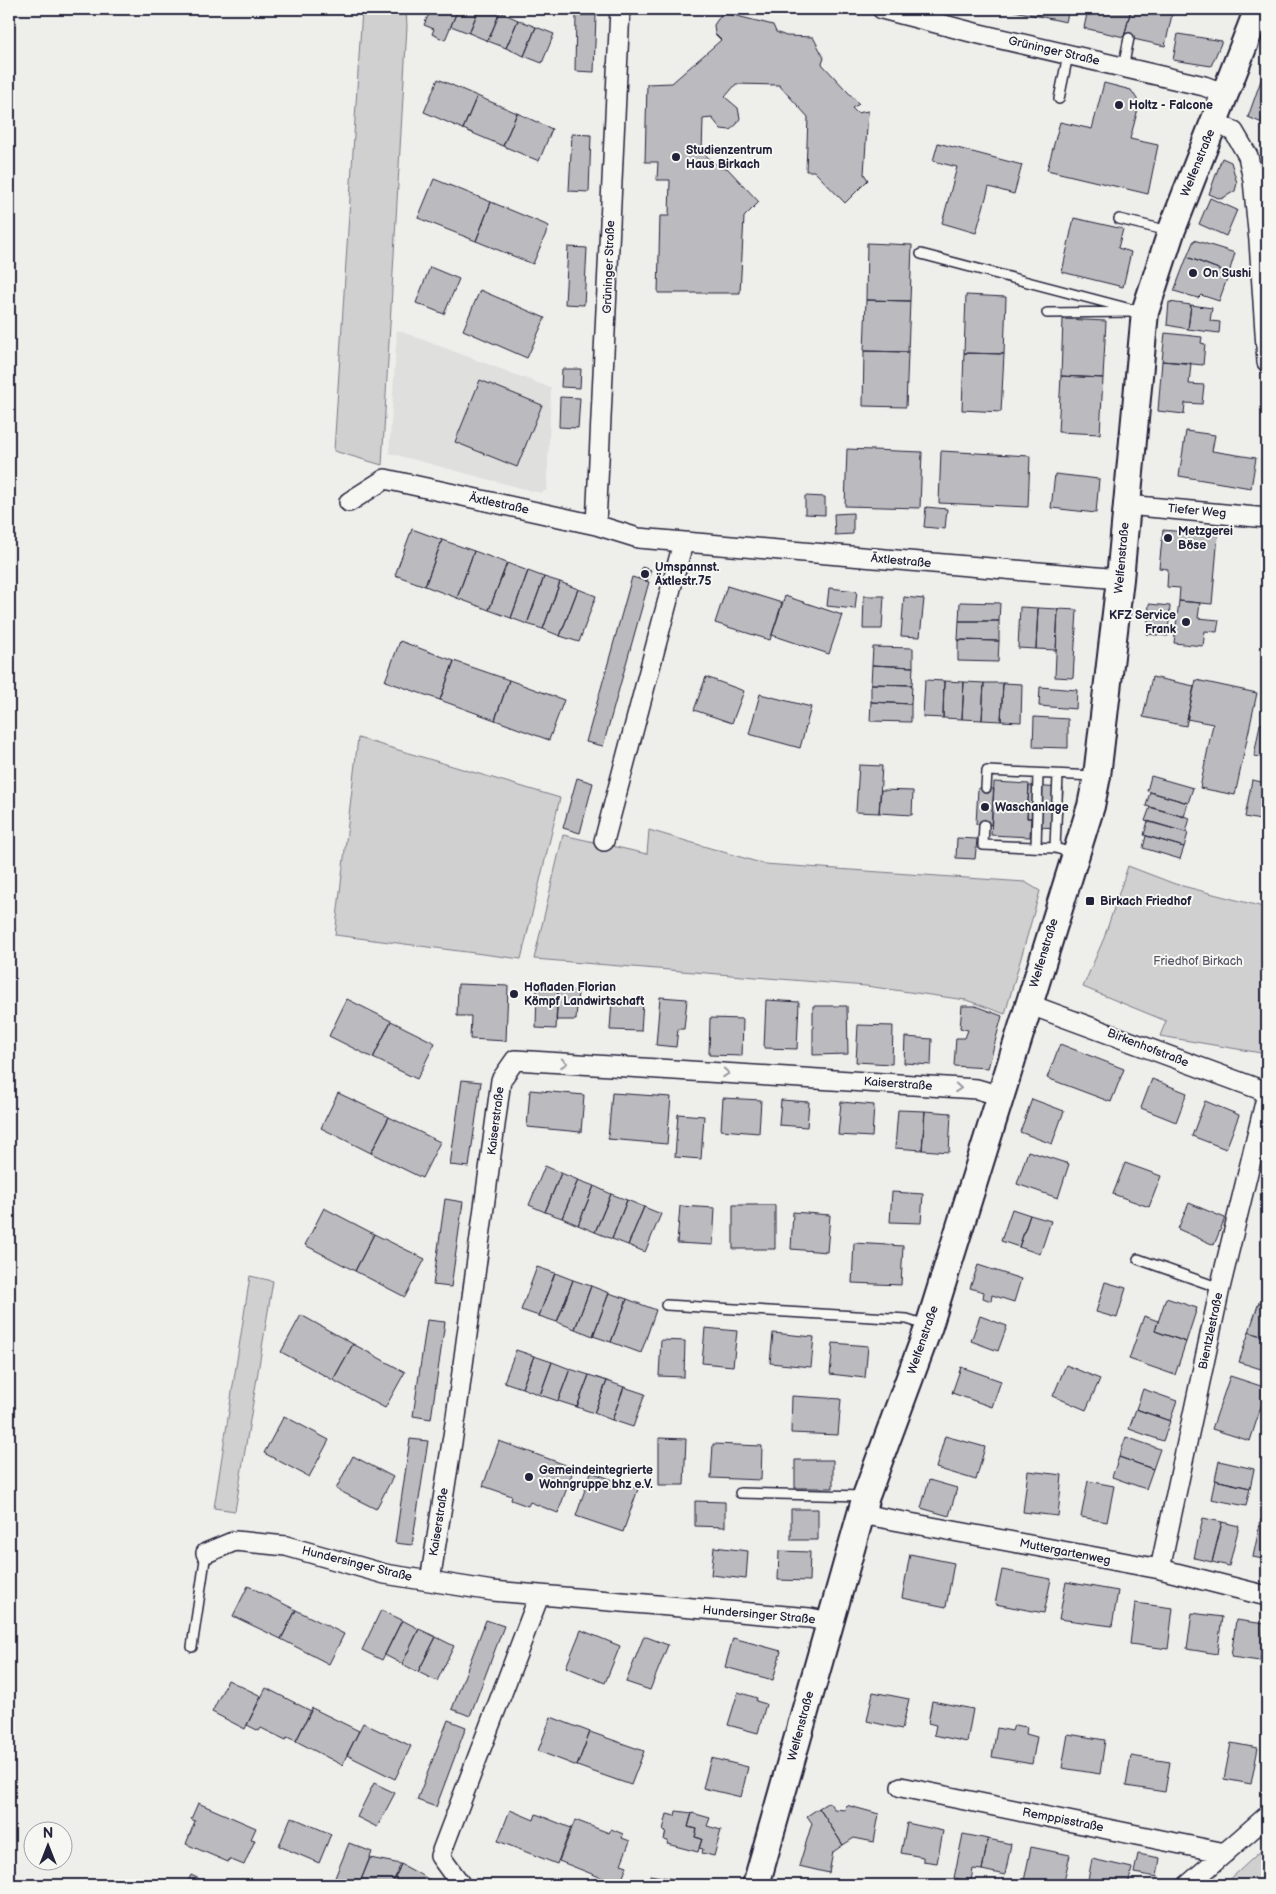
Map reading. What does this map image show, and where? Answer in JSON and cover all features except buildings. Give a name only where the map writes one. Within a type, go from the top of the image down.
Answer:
[{"type":"street","name":"Grüninger Straße","points":[[596,525],[620,9]]},
{"type":"street","name":"Grüninger Straße","points":[[882,9],[1204,86],[1225,94]]},
{"type":"street","name":"Welfenstraße","points":[[756,1885],[864,1505],[929,1326],[1001,1096],[1028,1004],[1065,851],[1091,806],[1097,776],[1120,579],[1145,312],[1171,232],[1258,9]]},
{"type":"street","points":[[1215,121],[1234,132],[1248,156],[1256,206],[1267,362]]},
{"type":"street","name":"Äxtlestraße","points":[[349,502],[385,479],[596,525],[638,538],[1120,579]]},
{"type":"street","name":"Tiefer Weg","points":[[1127,505],[1267,518]]},
{"type":"street","points":[[604,841],[683,543]]},
{"type":"street","name":"Birkenhofstraße","points":[[1028,1004],[1267,1093]]},
{"type":"street","name":"Kaiserstraße","points":[[430,1581],[456,1417],[501,1080],[516,1060],[977,1089],[1001,1096]]},
{"type":"street","name":"Bientzlestraße","points":[[1160,1569],[1220,1288],[1267,1093]]},
{"type":"street","name":"Muttergartenweg","points":[[864,1505],[1160,1569],[1267,1596]]},
{"type":"street","name":"Hundersinger Straße","points":[[206,1553],[235,1541],[286,1546],[385,1574],[430,1581],[539,1596],[810,1618],[830,1622]]},
{"type":"street","points":[[461,1885],[440,1856],[539,1596]]},
{"type":"street","name":"Remppisstraße","points":[[901,1787],[1225,1853]]},
{"type":"street","points":[[1188,1885],[1267,1816]]},
{"type":"lane","points":[[1123,68],[1129,38]]},
{"type":"lane","points":[[1059,99],[1068,55]]},
{"type":"lane","points":[[1119,219],[1171,232]]},
{"type":"lane","points":[[921,254],[1145,312]]},
{"type":"lane","points":[[1046,313],[1145,312]]},
{"type":"lane","points":[[986,788],[986,771],[1097,776]]},
{"type":"lane","points":[[1036,847],[1038,774]]},
{"type":"lane","points":[[984,825],[983,845],[1036,847],[1065,851],[1058,775]]},
{"type":"lane","points":[[1138,1259],[1220,1288]]},
{"type":"lane","points":[[666,1306],[907,1319],[929,1326]]},
{"type":"lane","points":[[740,1493],[864,1505]]},
{"type":"lane","points":[[192,1647],[206,1553]]},
{"type":"shaded area","points":[[397,330],[551,388],[547,490],[540,493],[389,453]]},
{"type":"green space","points":[[362,9],[406,9],[407,26],[382,465],[334,451]]},
{"type":"green space","points":[[358,738],[560,798],[521,959],[335,935]]},
{"type":"green space","points":[[649,830],[764,864],[1025,882],[1040,891],[1005,1014],[966,1000],[866,986],[534,959],[563,835],[647,854]]},
{"type":"green space","name":"Friedhof Birkach","points":[[1128,866],[1175,884],[1267,908],[1267,1054],[1160,1036],[1166,1021],[1083,987],[1104,938]]},
{"type":"green space","points":[[250,1276],[273,1281],[235,1511],[214,1508]]},
{"type":"green space","points":[[1267,1845],[1267,1885],[1224,1885]]},
{"type":"place","name":"Holtz - Falcone","points":[[1119,105]]},
{"type":"place","name":"Studienzentrum Haus Birkach","points":[[676,157]]},
{"type":"place","name":"On Sushi","points":[[1193,273]]},
{"type":"place","name":"Metzgerei Böse","points":[[1168,538]]},
{"type":"place","name":"Umspannst. Äxtlestr.75","points":[[645,574]]},
{"type":"place","name":"KFZ Service Frank","points":[[1186,622]]},
{"type":"place","name":"Waschanlage","points":[[985,807]]},
{"type":"place","name":"Birkach Friedhof","points":[[1090,901]]},
{"type":"place","name":"Hofladen Florian Kömpf Landwirtschaft","points":[[514,994]]},
{"type":"place","name":"Gemeindeintegrierte Wohngruppe bhz e.V.","points":[[529,1477]]}]
